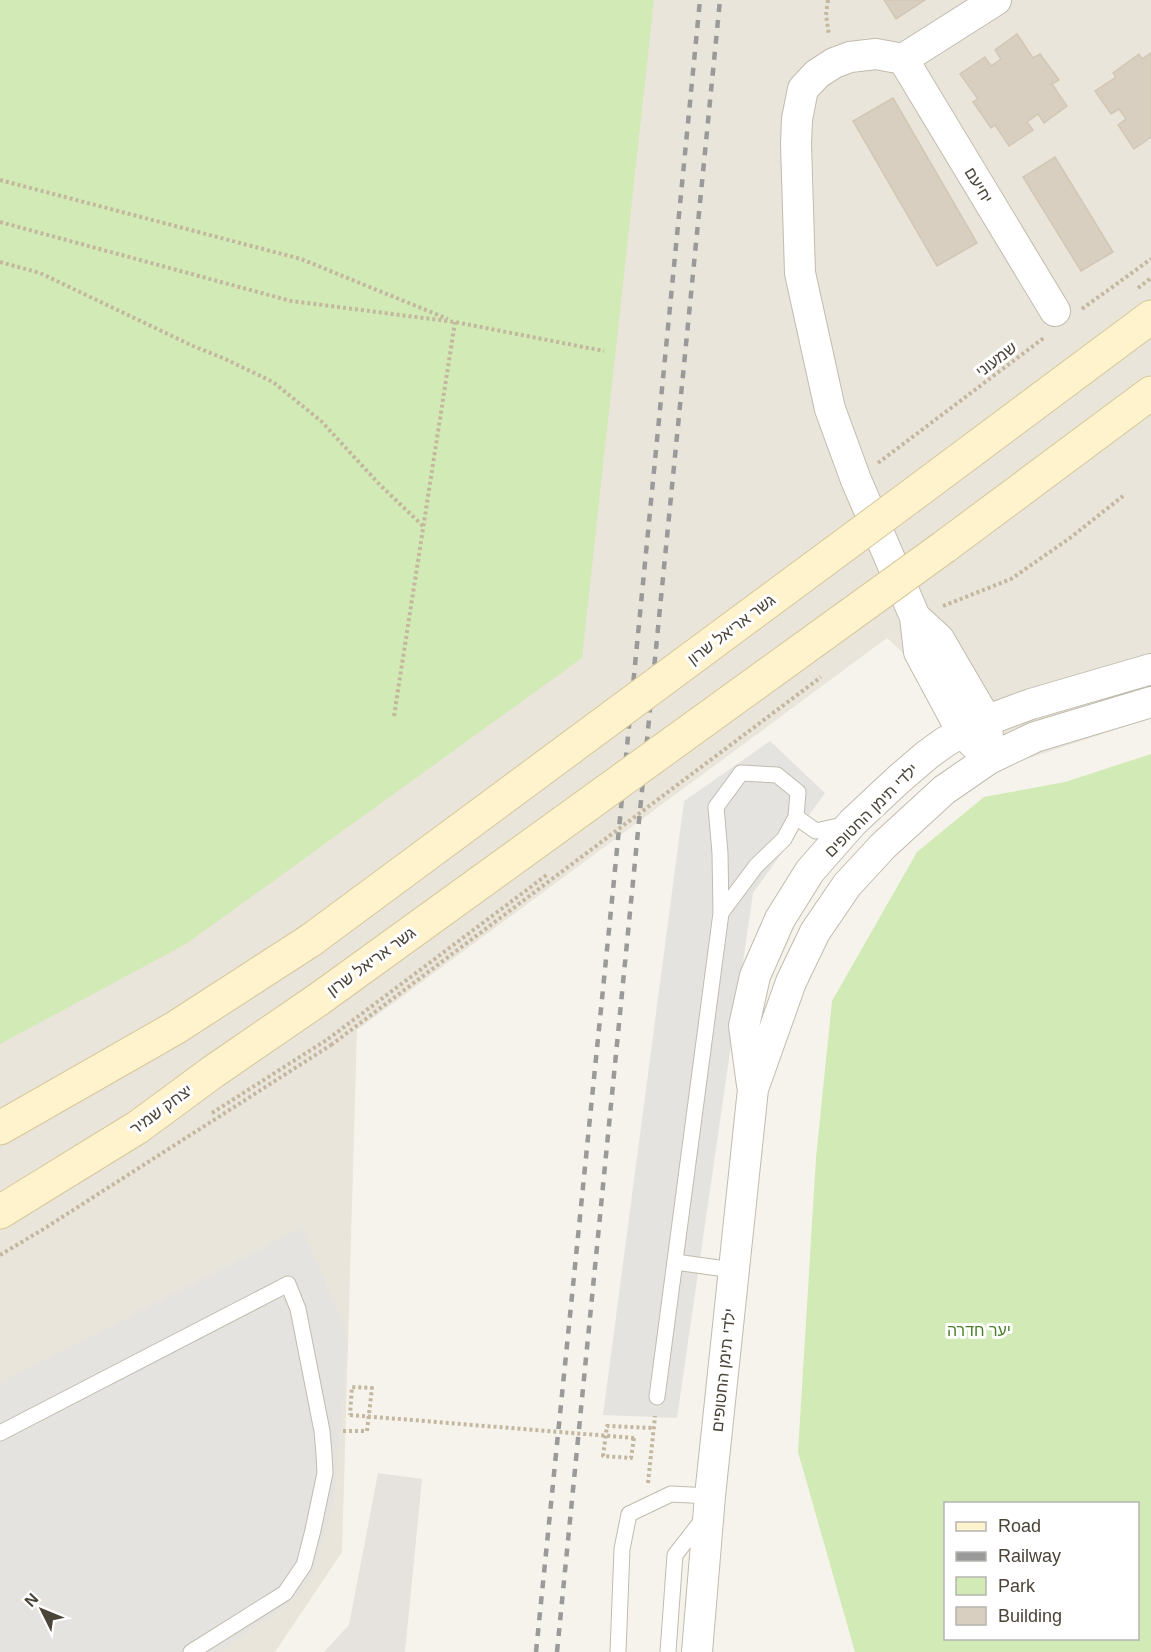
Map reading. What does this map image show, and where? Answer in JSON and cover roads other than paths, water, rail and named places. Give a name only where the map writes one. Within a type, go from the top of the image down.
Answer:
[{"type":"main road","name":"גשר אריאל שרון","points":[[0,1128],[175,1028],[311,940],[1151,317]]},
{"type":"main road","name":"גשר אריאל שרון","points":[[319,999],[944,547],[1151,393]]},
{"type":"main road","name":"יצחק שמיר","points":[[0,1212],[138,1127],[214,1071],[319,999]]},
{"type":"street","points":[[989,759],[939,639],[915,617],[856,480],[830,409],[800,273],[796,119],[803,89],[817,74],[834,63],[850,57],[876,54],[903,59],[996,0]]},
{"type":"street","name":"יחיעם","points":[[903,59],[1063,318]]},
{"type":"street","name":"ילדי תימן החטופים","points":[[753,1089],[744,1026],[756,976],[780,919],[810,871],[853,822],[927,755],[974,726],[1031,704],[1151,669]]},
{"type":"street","name":"ילדי תימן החטופים","points":[[698,1652],[709,1504],[753,1089],[791,982],[815,932],[847,885],[914,815],[944,790],[989,759],[1035,737],[1151,702]]},
{"type":"lane","points":[[657,1397],[721,913],[720,853],[716,807],[741,773],[777,775],[798,792],[796,817],[784,839],[756,866],[721,913]]},
{"type":"lane","points":[[796,817],[816,831],[853,822]]},
{"type":"lane","points":[[675,1262],[734,1270]]},
{"type":"lane","points":[[0,1433],[288,1284],[298,1309],[322,1431],[324,1454],[325,1473],[304,1565],[285,1593],[191,1652]]},
{"type":"lane","points":[[618,1652],[622,1549],[629,1514],[671,1494],[709,1504],[675,1555],[668,1652]]},
{"type":"railway","points":[[536,1652],[700,0]]},
{"type":"railway","points":[[557,1652],[720,0]]},
{"type":"park label","name":"יער חדרה","points":[[979,1330]]}]
